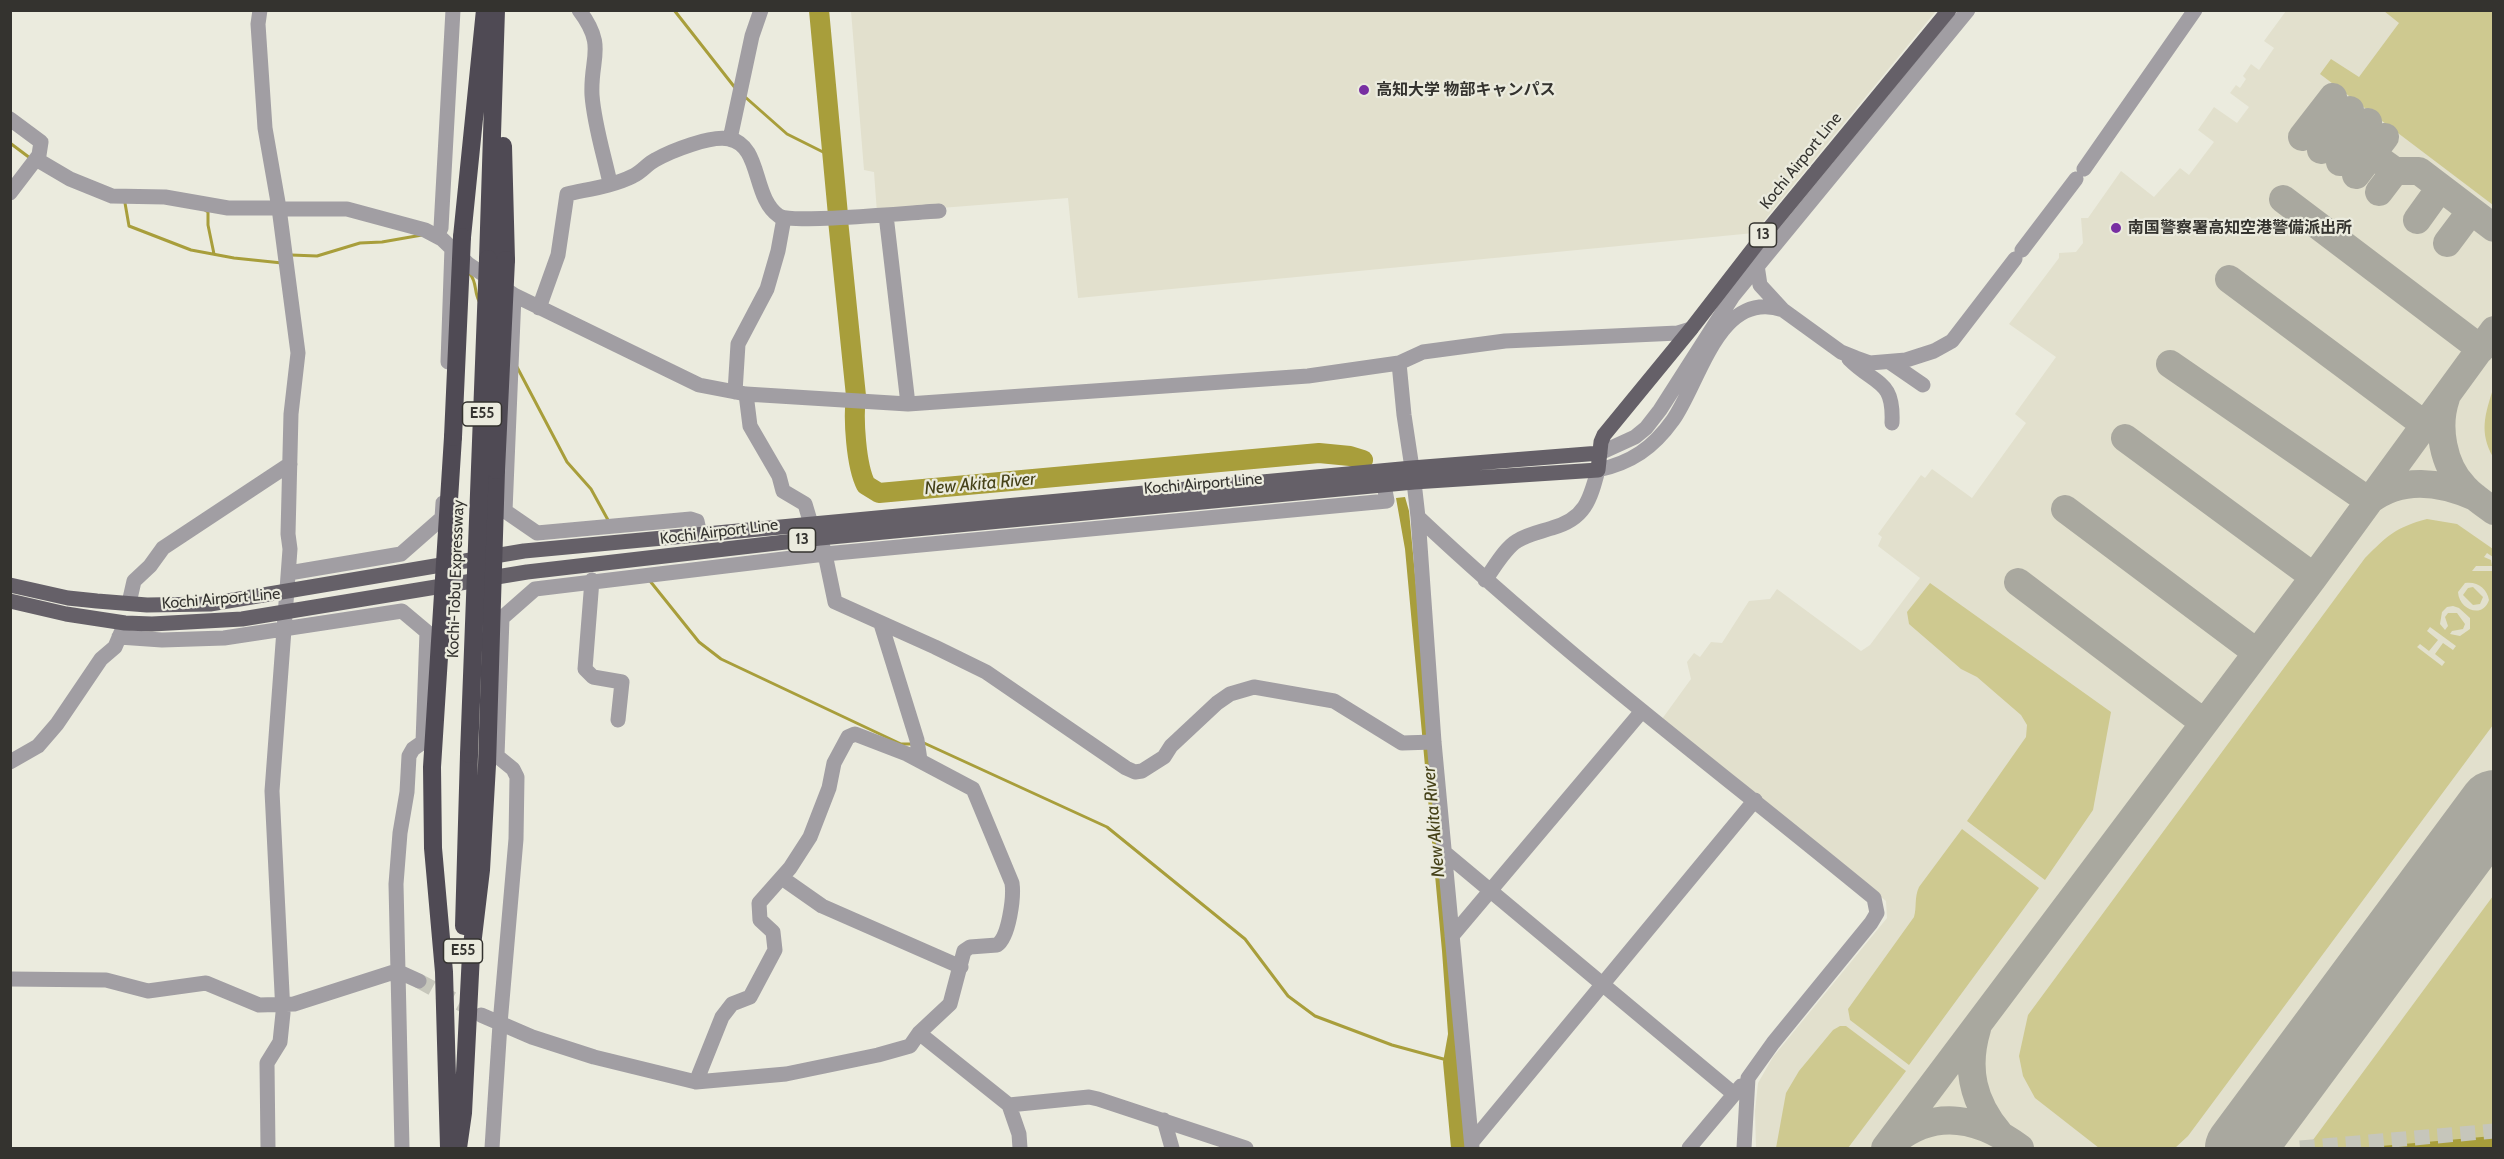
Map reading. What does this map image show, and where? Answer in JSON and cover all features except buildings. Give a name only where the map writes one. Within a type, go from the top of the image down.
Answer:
[{"type":"highway","points":[[449,1149],[444,972],[433,848],[432,767],[453,437],[457,242],[485,10]]},
{"type":"highway","name":"Kochi-Tobu Expressway","points":[[457,1149],[496,10]]},
{"type":"highway","points":[[457,1149],[463,1113],[471,954],[481,870],[488,765],[496,470],[507,260],[504,163],[495,49]]},
{"type":"main road","name":"Kochi Airport Line","points":[[10,601],[122,630],[152,624],[242,619],[494,577],[820,538],[1384,485],[1413,475],[1598,470],[1605,435],[1763,236],[1949,10]]},
{"type":"main road","name":"Kochi Airport Line","points":[[10,585],[68,598],[129,603],[210,604],[494,555],[811,524],[1413,475],[1600,453]]},
{"type":"street","points":[[260,10],[258,24],[265,128],[279,209],[298,353],[291,414],[288,591],[284,654],[280,666],[272,792],[282,1005],[280,1042],[267,1063],[267,1149]]},
{"type":"street","points":[[437,236],[441,228],[453,10]]},
{"type":"street","points":[[579,10],[595,40],[597,50],[592,96],[610,183]]},
{"type":"street","points":[[730,139],[752,36],[761,10]]},
{"type":"street","points":[[1600,453],[1635,437],[1646,428],[1733,296],[1968,10]]},
{"type":"street","points":[[1841,352],[1870,363],[1891,363],[1920,357],[1952,341],[2080,174],[2195,10]]},
{"type":"street","points":[[10,119],[40,142],[36,159],[10,193]]},
{"type":"street","points":[[539,308],[558,255],[567,194],[634,176],[653,160],[709,140],[730,139],[740,144],[749,154],[763,196],[773,210],[784,218],[939,211]]},
{"type":"street","points":[[36,159],[70,179],[112,196],[165,197],[228,208],[347,209],[425,230],[457,242],[468,264],[514,296],[699,386],[740,393],[908,404],[1308,376],[1400,363],[1423,352],[1505,341],[1678,333],[1691,329]]},
{"type":"street","points":[[886,215],[908,404]]},
{"type":"street","points":[[784,218],[778,251],[767,288],[738,344],[740,393],[750,426],[779,476],[783,491],[805,504],[811,524],[820,538],[825,554],[835,602],[935,646],[986,672],[1135,772],[1142,771],[1164,757],[1195,723],[1230,694],[1254,687],[1334,701],[1402,743],[1429,743]]},
{"type":"street","points":[[289,573],[401,554],[442,518],[457,242]]},
{"type":"street","points":[[1757,265],[1760,285],[1783,310],[1887,389],[1892,396],[1892,423]]},
{"type":"street","points":[[514,296],[505,511],[537,533],[691,519],[697,521],[700,535]]},
{"type":"street","points":[[1485,580],[1515,542],[1559,526],[1578,516],[1589,499],[1598,470],[1631,460],[1643,453],[1655,441],[1673,420],[1710,350],[1733,319],[1751,309],[1783,310]]},
{"type":"street","points":[[1400,363],[1418,517],[1429,743],[1444,852],[1472,1145]]},
{"type":"street","points":[[1891,363],[1923,386]]},
{"type":"street","points":[[129,603],[134,581],[150,566],[167,544],[290,464]]},
{"type":"street","points":[[492,1149],[516,839],[517,777],[513,769],[497,756],[502,618],[535,589],[592,580],[825,554],[1387,501],[1384,485]]},
{"type":"street","points":[[1418,517],[1485,580],[1642,711],[1874,898],[1877,913],[1871,923],[1689,1149]]},
{"type":"street","points":[[592,580],[585,669],[593,677],[622,682],[618,720]]},
{"type":"street","points":[[10,762],[38,746],[57,724],[101,659],[115,647],[122,630],[162,640],[224,638],[402,611],[427,632],[423,742],[413,749],[409,756],[396,884],[397,971],[402,1063],[402,1149]]},
{"type":"street","points":[[881,624],[917,740],[920,760]]},
{"type":"street","points":[[1452,936],[1642,711]]},
{"type":"street","points":[[481,1015],[500,1024],[594,1057],[696,1082],[786,1074],[910,1046],[919,1033],[950,1004],[967,949],[1000,943],[1012,900],[1012,883],[973,789],[920,760],[855,734],[848,737],[834,763],[829,788],[810,837],[782,878],[759,903],[760,920],[773,932],[775,950],[750,997],[732,1004],[722,1017],[696,1082]]},
{"type":"street","points":[[1472,1145],[1755,801]]},
{"type":"street","points":[[1444,852],[1734,1094]]},
{"type":"street","points":[[782,878],[822,906],[961,967]]},
{"type":"street","points":[[10,979],[106,980],[148,991],[206,983],[253,1003],[282,1005],[294,1004],[397,971],[419,981]]},
{"type":"street","points":[[919,1033],[1010,1105],[1019,1134],[1020,1149]]},
{"type":"street","points":[[1744,1149],[1748,1078]]},
{"type":"street","points":[[1010,1105],[1089,1097],[1246,1149]]},
{"type":"street","points":[[1164,1120],[1172,1149]]},
{"type":"shaded area","name":"高知大学 物部キャンパス","points":[[851,11],[1936,11],[1754,233],[1078,298],[1068,198],[877,213],[874,172],[864,170]]},
{"type":"shaded area","points":[[2286,11],[2493,11],[2493,1148],[1756,1148],[1755,1111],[1758,1083],[1773,1057],[1887,918],[1886,901],[1662,719],[1691,679],[1687,662],[1694,653],[1700,657],[1711,642],[1722,643],[1749,601],[1770,599],[1777,589],[1861,651],[1870,645],[1920,578],[1878,546],[1882,537],[1878,534],[1921,475],[1925,478],[1932,469],[1972,498],[2026,423],[2015,414],[2056,357],[2009,324],[2059,258],[2059,253],[2076,252],[2083,243],[2081,218],[2088,218],[2121,171],[2154,197],[2180,168],[2189,175],[2214,142],[2198,130],[2214,107],[2237,123],[2249,107],[2230,93],[2236,85],[2240,88],[2246,79],[2243,76],[2251,64],[2259,70],[2274,48],[2264,41]]},
{"type":"shaded area","points":[[2384,11],[2493,11],[2493,205],[2320,74],[2331,59],[2359,77],[2399,23]]},
{"type":"shaded area","points":[[2493,389],[2493,457],[2486,439],[2485,423]]},
{"type":"shaded area","points":[[2427,519],[2457,524],[2493,549],[2493,557],[2487,553],[2484,557],[2491,560],[2492,566],[2476,566],[2472,571],[2493,571],[2493,725],[2188,1136],[2175,1148],[2099,1148],[2035,1098],[2023,1076],[2019,1056],[2028,1015],[2365,558],[2393,533],[2407,525]],"holes":[[[2465,583],[2477,584],[2484,589],[2489,600],[2486,606],[2477,611],[2462,604],[2458,592]],[[2447,607],[2459,608],[2470,618],[2470,629],[2460,636],[2450,634],[2452,631],[2463,629],[2465,624],[2457,613],[2448,613],[2445,617],[2448,626],[2445,630],[2440,624],[2442,612]],[[2430,627],[2456,646],[2453,650],[2443,643],[2435,654],[2445,662],[2442,666],[2417,647],[2420,644],[2429,651],[2438,640],[2427,631]]]},
{"type":"shaded area","points":[[1930,583],[2111,712],[2093,810],[2045,880],[1967,821],[2026,737],[2027,725],[2021,715],[1977,677],[1961,669],[1909,624],[1907,612]]},
{"type":"shaded area","points":[[2473,587],[2483,597],[2480,604],[2473,605],[2463,595],[2468,588]]},
{"type":"shaded area","points":[[1962,829],[2039,888],[1909,1065],[1850,1020],[1848,1009],[1914,917],[1919,887]]},
{"type":"shaded area","points":[[2493,896],[2493,1148],[2307,1148]]},
{"type":"shaded area","points":[[1846,1026],[1906,1071],[1848,1148],[1776,1148],[1786,1093],[1799,1071],[1833,1030]]},
{"type":"water","points":[[1405,497],[1409,511],[1469,1148],[1451,1148],[1443,1062],[1448,1034],[1442,951],[1405,549],[1396,498]]},
{"type":"water","points":[[2493,1136],[2493,1148],[2359,1148]]},
{"type":"waterway","points":[[674,10],[736,89]]},
{"type":"waterway","name":"New Akita River","points":[[819,10],[838,215]]},
{"type":"waterway","points":[[744,96],[787,134],[833,157]]},
{"type":"waterway","points":[[10,143],[30,158]]},
{"type":"waterway","points":[[125,203],[129,226],[191,250],[234,258],[282,263]]},
{"type":"waterway","points":[[205,210],[208,212],[208,225],[214,254]]},
{"type":"waterway","name":"New Akita River","points":[[838,220],[856,396],[855,429],[858,454],[866,485],[879,493],[1319,453],[1350,456],[1363,460]]},
{"type":"waterway","points":[[291,255],[317,256],[360,243],[382,242],[422,235]]},
{"type":"waterway","points":[[470,274],[474,280],[479,301]]},
{"type":"waterway","points":[[517,367],[567,462],[591,489],[608,520]]},
{"type":"waterway","points":[[650,581],[699,642],[721,659],[901,744],[913,744]]},
{"type":"waterway","points":[[924,743],[1107,827],[1245,939],[1288,996],[1315,1016],[1392,1045],[1447,1060]]},
{"type":"taxiway","points":[[2302,137],[2333,97]]},
{"type":"taxiway","points":[[2321,150],[2350,110]]},
{"type":"taxiway","points":[[2319,116],[2395,171],[2419,171],[2494,228]]},
{"type":"taxiway","points":[[2340,162],[2368,122]]},
{"type":"taxiway","points":[[2356,175],[2385,137]]},
{"type":"taxiway","points":[[2379,192],[2395,171]]},
{"type":"taxiway","points":[[2417,220],[2440,188]]},
{"type":"taxiway","points":[[2283,199],[2481,349]]},
{"type":"taxiway","points":[[2447,243],[2471,211]]},
{"type":"taxiway","points":[[2229,279],[2425,425]]},
{"type":"taxiway","points":[[1885,1148],[2314,577],[2494,330]]},
{"type":"taxiway","points":[[2170,364],[2369,501],[2394,488],[2421,484],[2449,488],[2475,497]]},
{"type":"taxiway","points":[[2446,398],[2442,421],[2446,457],[2457,478],[2467,490],[2494,511]]},
{"type":"taxiway","points":[[2125,438],[2314,577]]},
{"type":"taxiway","points":[[2065,509],[2256,652]]},
{"type":"taxiway","points":[[2018,582],[2203,722]]},
{"type":"taxiway","points":[[1977,1029],[1972,1058],[1974,1084],[1983,1109],[1999,1133]]},
{"type":"taxiway","points":[[1895,1141],[1911,1130],[1927,1124],[1959,1121],[1990,1130],[2020,1148]]},
{"type":"runway","points":[[2240,1148],[2494,805]]},
{"type":"tunnel","points":[[419,981],[476,1012]]},
{"type":"tunnel","points":[[2300,1148],[2494,1131]]},
{"type":"place","name":"高知大学 物部キャンパス","points":[[1364,90]]},
{"type":"place","name":"南国警察署高知空港警備派出所","points":[[2116,228]]}]
